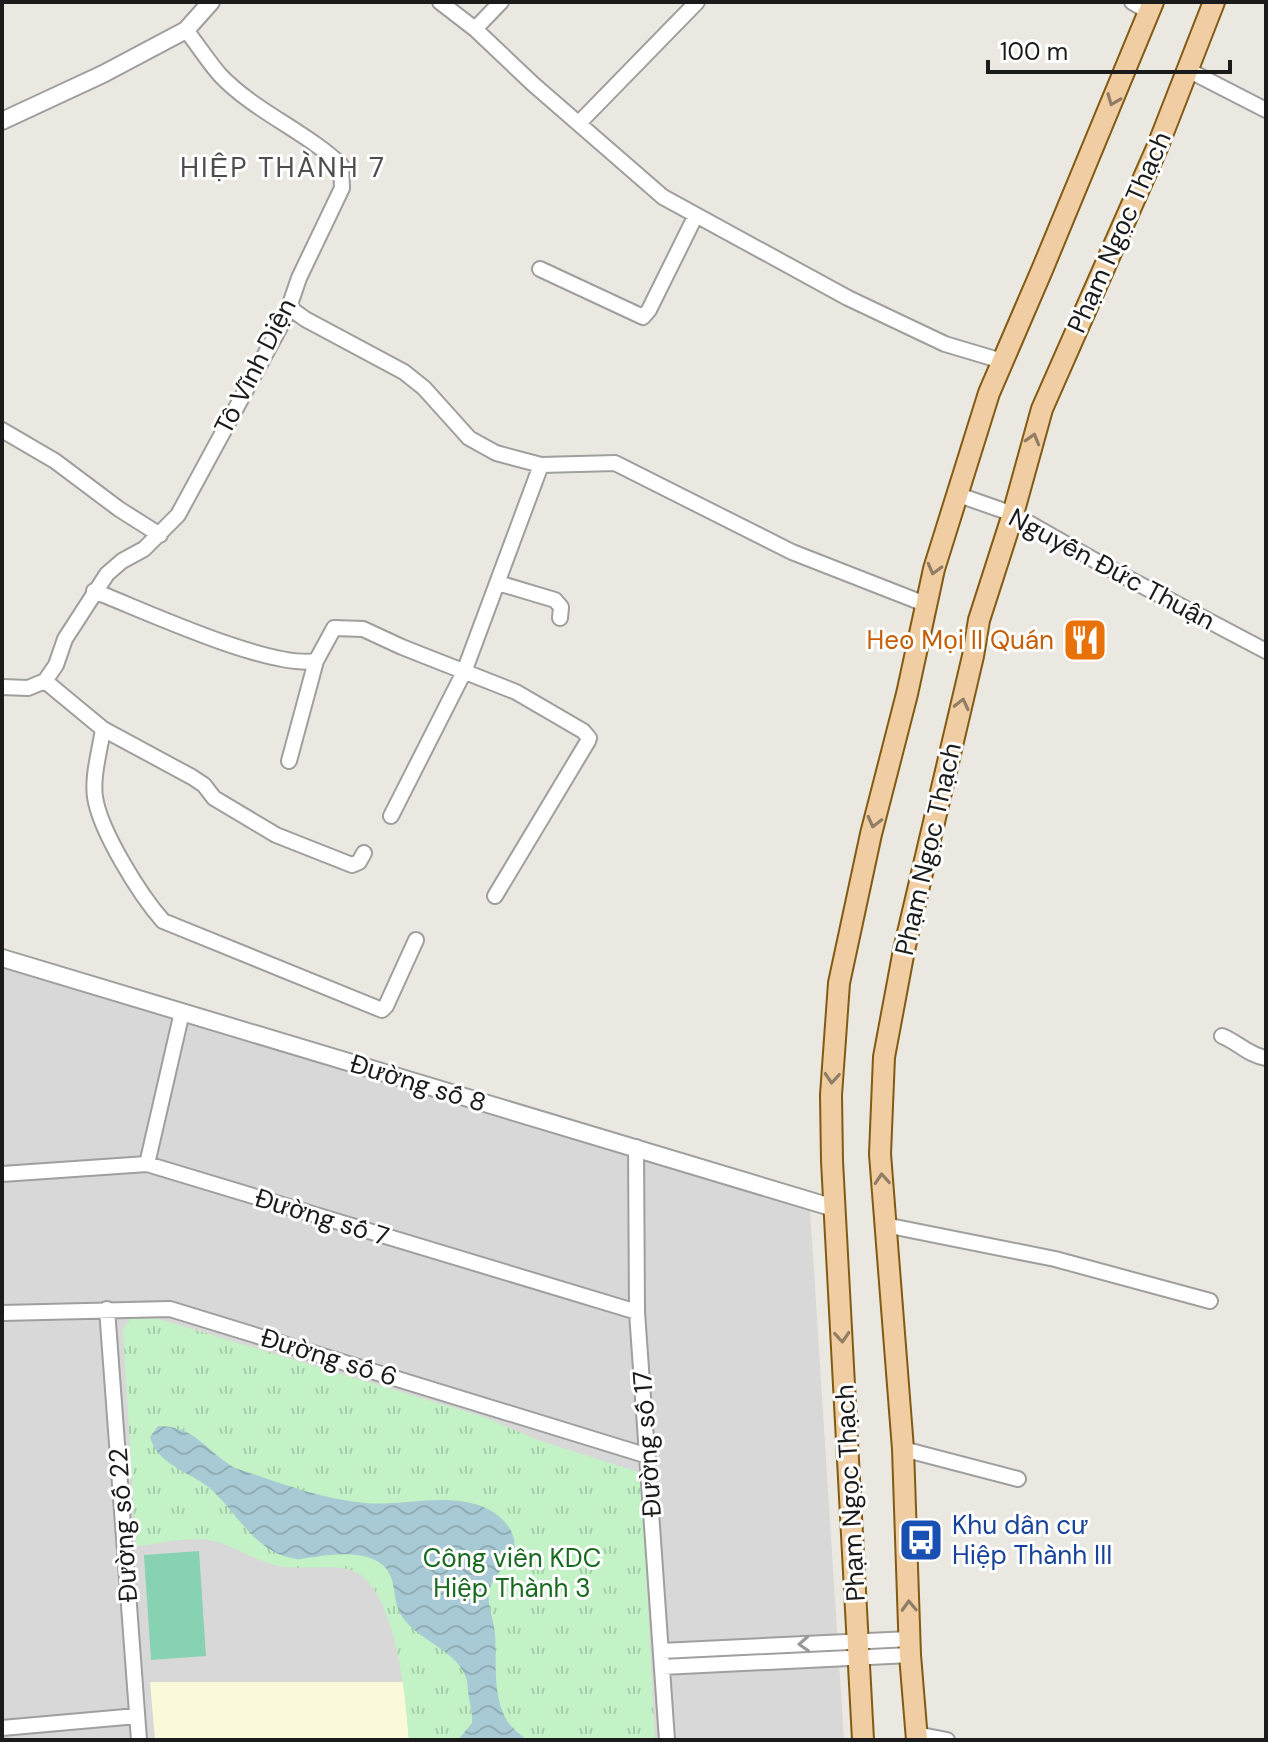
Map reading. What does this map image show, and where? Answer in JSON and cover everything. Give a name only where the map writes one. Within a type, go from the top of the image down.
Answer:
[{"type":"main road","name":"Phạm Ngọc Thạch","points":[[916,1737],[903,1449],[880,1154],[884,1057],[904,950],[979,620],[1042,409],[1188,70],[1214,2]]},
{"type":"main road","name":"Phạm Ngọc Thạch","points":[[863,1740],[834,1208],[831,1095],[839,983],[925,604],[956,494],[989,393],[1145,5]]},
{"type":"street","points":[[2,121],[103,74],[186,30],[211,2]]},
{"type":"street","points":[[440,2],[475,29],[663,197],[848,298],[945,344],[1002,361]]},
{"type":"street","points":[[475,29],[501,2]]},
{"type":"street","points":[[580,122],[697,2]]},
{"type":"street","name":"Tô Vĩnh Diện","points":[[45,681],[56,665],[65,639],[107,574],[160,535],[178,515],[290,308],[299,278],[342,188],[341,165],[329,153],[221,76],[186,30]]},
{"type":"street","points":[[1188,70],[1266,110]]},
{"type":"street","points":[[540,269],[643,317],[696,215]]},
{"type":"street","points":[[290,308],[404,372],[424,388],[469,438],[496,453],[541,465],[615,463],[792,552],[925,604]]},
{"type":"street","points":[[2,430],[55,461],[160,535]]},
{"type":"street","points":[[391,816],[464,672],[541,465]]},
{"type":"street","name":"Nguyễn Đức Thuận","points":[[956,494],[1013,514],[1266,651]]},
{"type":"street","points":[[498,583],[555,600],[561,607],[560,618]]},
{"type":"street","points":[[94,591],[246,649],[300,664],[316,661]]},
{"type":"street","points":[[289,761],[316,661],[334,628],[363,629],[516,692],[583,731],[589,738],[495,896]]},
{"type":"street","points":[[2,687],[28,688],[45,681],[103,729],[192,777],[204,785],[214,798],[276,835],[352,865],[359,862],[364,853]]},
{"type":"street","points":[[103,729],[95,796],[99,810],[137,885],[163,921],[382,1010],[416,940]]},
{"type":"street","name":"Đường số 8","points":[[2,958],[834,1208]]},
{"type":"street","points":[[147,1164],[182,1012]]},
{"type":"street","points":[[1222,1036],[1240,1043],[1248,1053],[1266,1058]]},
{"type":"street","name":"Đường số 17","points":[[636,1147],[637,1312],[667,1740]]},
{"type":"street","name":"Đường số 7","points":[[2,1174],[147,1164],[637,1312]]},
{"type":"street","points":[[885,1225],[1055,1259],[1210,1301]]},
{"type":"street","name":"Đường số 22","points":[[107,1309],[139,1740]]},
{"type":"street","name":"Đường số 6","points":[[2,1313],[170,1309],[648,1456]]},
{"type":"street","points":[[903,1449],[1018,1479]]},
{"type":"street","points":[[661,1651],[910,1647]]},
{"type":"street","points":[[662,1667],[858,1649]]},
{"type":"street","points":[[2,1728],[137,1716]]},
{"type":"street","points":[[916,1737],[947,1740]]},
{"type":"shaded area","points":[[2,960],[810,1209],[844,1740],[2,1740]]},
{"type":"shaded area","points":[[150,1682],[404,1682],[409,1740],[155,1740]]},
{"type":"green space","name":"Công viên KDC Hiệp Thành 3","points":[[131,1318],[159,1319],[484,1417],[538,1440],[641,1473],[655,1740],[409,1740],[395,1643],[377,1594],[364,1577],[347,1569],[279,1566],[209,1540],[136,1546],[123,1329]]},
{"type":"green space","points":[[199,1551],[206,1656],[151,1660],[144,1555]]},
{"type":"water","points":[[158,1426],[182,1430],[235,1468],[315,1494],[365,1503],[462,1501],[486,1508],[501,1518],[512,1533],[514,1550],[489,1592],[495,1634],[497,1688],[506,1719],[527,1740],[458,1740],[472,1723],[463,1671],[448,1654],[419,1634],[403,1618],[396,1603],[392,1579],[383,1565],[361,1556],[299,1559],[271,1550],[213,1491],[161,1456],[150,1437]]},
{"type":"place","name":"Heo Mọi II Quán","points":[[1085,640]]},
{"type":"place","name":"Khu dân cư Hiệp Thành III","points":[[921,1540]]},
{"type":"district","name":"HIỆP THÀNH 7","points":[[283,167]]}]
